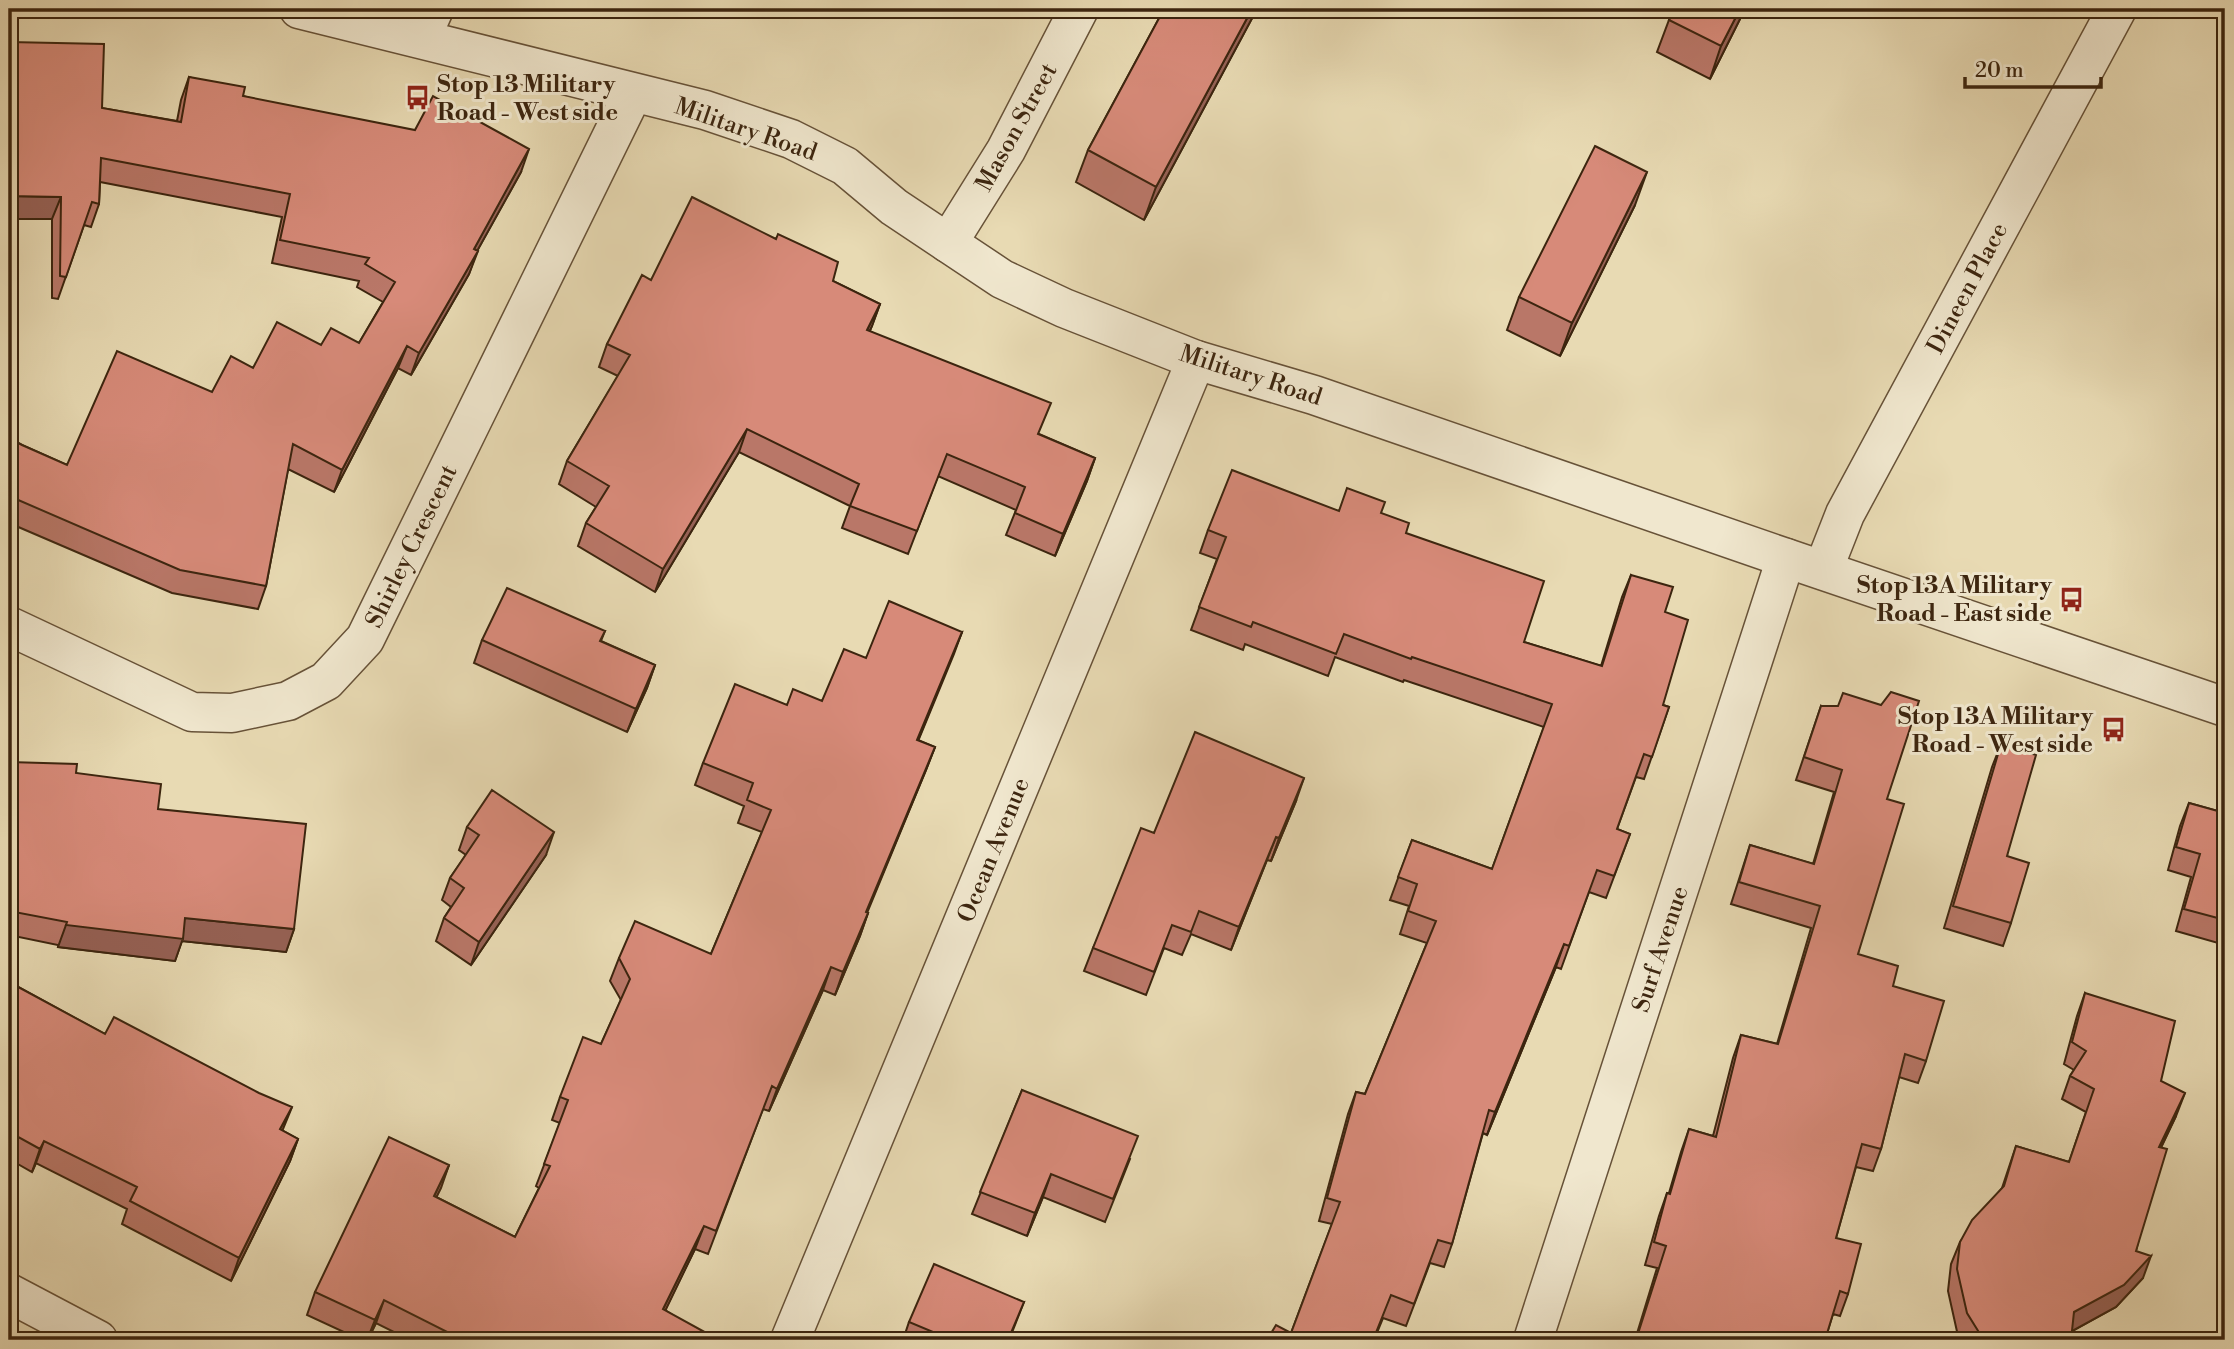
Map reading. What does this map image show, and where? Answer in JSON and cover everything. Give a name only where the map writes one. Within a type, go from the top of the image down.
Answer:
[{"type":"street","name":"Military Road","points":[[299,9],[428,23],[633,93],[705,110],[791,139],[845,166],[894,207],[1002,279],[1064,307],[1196,359],[1314,395],[2225,707]]},
{"type":"street","name":"Mason Street","points":[[948,243],[1006,150],[1079,9]]},
{"type":"street","name":"Dineen Place","points":[[1823,570],[1845,514],[2117,9]]},
{"type":"street","name":"Shirley Crescent","points":[[9,626],[192,712],[232,713],[288,701],[326,681],[365,639],[633,93]]},
{"type":"street","name":"Ocean Avenue","points":[[790,1340],[1196,359]]},
{"type":"street","name":"Surf Avenue","points":[[1533,1340],[1786,558]]},
{"type":"street","points":[[9,1293],[98,1340]]},
{"type":"building","points":[[1164,9],[1252,9],[1156,187],[1088,150]]},
{"type":"building","points":[[1675,9],[1740,9],[1721,46],[1669,20]]},
{"type":"building","points":[[9,42],[104,44],[102,108],[181,122],[189,77],[245,87],[243,96],[415,130],[433,96],[529,149],[474,249],[478,251],[419,353],[407,346],[342,470],[293,444],[266,586],[180,570],[9,496],[9,438],[67,465],[117,351],[212,392],[231,356],[253,368],[277,322],[321,345],[331,328],[359,343],[395,282],[365,264],[369,258],[280,240],[290,194],[101,158],[99,204],[92,202],[66,277],[60,276],[61,197],[9,196]]},
{"type":"building","points":[[1595,146],[1647,172],[1572,323],[1519,297]]},
{"type":"building","points":[[692,197],[776,239],[778,234],[838,262],[833,281],[880,304],[867,330],[1051,403],[1038,434],[1095,458],[1063,534],[1015,513],[1025,487],[947,454],[917,531],[850,506],[859,484],[747,429],[663,569],[586,523],[609,486],[567,461],[630,355],[607,344],[642,275],[651,280]]},
{"type":"building","points":[[1232,470],[1339,511],[1347,488],[1385,502],[1381,513],[1409,523],[1406,533],[1544,581],[1524,642],[1602,666],[1631,575],[1673,587],[1665,612],[1688,620],[1663,705],[1669,707],[1652,757],[1644,754],[1617,829],[1630,834],[1614,876],[1597,870],[1569,946],[1564,944],[1495,1112],[1489,1110],[1452,1244],[1438,1240],[1414,1304],[1391,1295],[1373,1340],[1267,1340],[1276,1325],[1291,1333],[1340,1202],[1327,1198],[1356,1092],[1365,1094],[1436,921],[1408,911],[1417,884],[1398,877],[1412,840],[1492,869],[1552,704],[1412,657],[1411,659],[1344,634],[1336,654],[1253,622],[1251,627],[1199,607],[1226,537],[1208,530]]},
{"type":"building","points":[[507,588],[605,631],[600,641],[655,665],[636,709],[482,640]]},
{"type":"building","points":[[889,601],[962,632],[917,740],[935,747],[843,972],[831,967],[777,1089],[772,1086],[716,1231],[704,1226],[663,1309],[710,1335],[711,1340],[463,1340],[384,1300],[375,1320],[315,1292],[389,1137],[449,1165],[434,1196],[515,1237],[550,1166],[544,1164],[568,1100],[560,1097],[583,1037],[601,1044],[630,979],[619,958],[635,921],[711,954],[771,810],[747,800],[753,783],[703,763],[735,684],[787,705],[793,689],[822,701],[844,649],[866,658]]},
{"type":"building","points":[[1891,692],[1919,701],[1887,799],[1904,804],[1858,954],[1898,966],[1893,986],[1944,1001],[1926,1061],[1905,1054],[1881,1149],[1862,1144],[1836,1238],[1861,1244],[1848,1294],[1840,1291],[1825,1340],[1636,1340],[1666,1246],[1654,1242],[1689,1129],[1716,1137],[1741,1035],[1778,1044],[1820,906],[1739,882],[1750,845],[1814,864],[1842,770],[1804,757],[1821,706],[1838,706],[1843,693],[1881,705]]},
{"type":"building","points":[[1195,732],[1304,778],[1239,927],[1199,911],[1191,932],[1172,925],[1154,972],[1093,948],[1141,828],[1154,833]]},
{"type":"building","points":[[2001,744],[2036,755],[2007,856],[2029,863],[2011,923],[1953,906]]},
{"type":"building","points":[[9,762],[77,764],[76,773],[161,784],[158,809],[306,824],[294,929],[185,918],[183,939],[66,925],[67,922],[9,911]]},
{"type":"building","points":[[492,790],[554,832],[479,942],[444,918],[464,888],[450,878],[479,835],[467,827]]},
{"type":"building","points":[[2189,803],[2225,813],[2225,920],[2184,909],[2200,854],[2176,847]]},
{"type":"building","points":[[9,982],[105,1034],[114,1017],[259,1093],[292,1107],[280,1129],[298,1139],[239,1258],[130,1201],[137,1187],[44,1141],[40,1149],[9,1132]]},
{"type":"building","points":[[2085,993],[2175,1021],[2161,1081],[2185,1093],[2159,1147],[2167,1149],[2136,1251],[2151,1256],[2124,1285],[2074,1312],[2071,1340],[1998,1340],[1980,1334],[1967,1313],[1957,1269],[1960,1242],[1972,1220],[2004,1186],[2016,1146],[2069,1162],[2094,1089],[2070,1076],[2086,1051],[2072,1042]]},
{"type":"building","points":[[1022,1090],[1138,1136],[1113,1199],[1051,1174],[1035,1213],[980,1192]]},
{"type":"building","points":[[934,1264],[1024,1302],[1008,1340],[952,1340],[909,1322]]},
{"type":"place","name":"Stop 13 Military Road - West side","points":[[417,98]]},
{"type":"place","name":"Stop 13A Military Road - East side","points":[[2072,599]]},
{"type":"place","name":"Stop 13A Military Road - West side","points":[[2113,730]]}]
